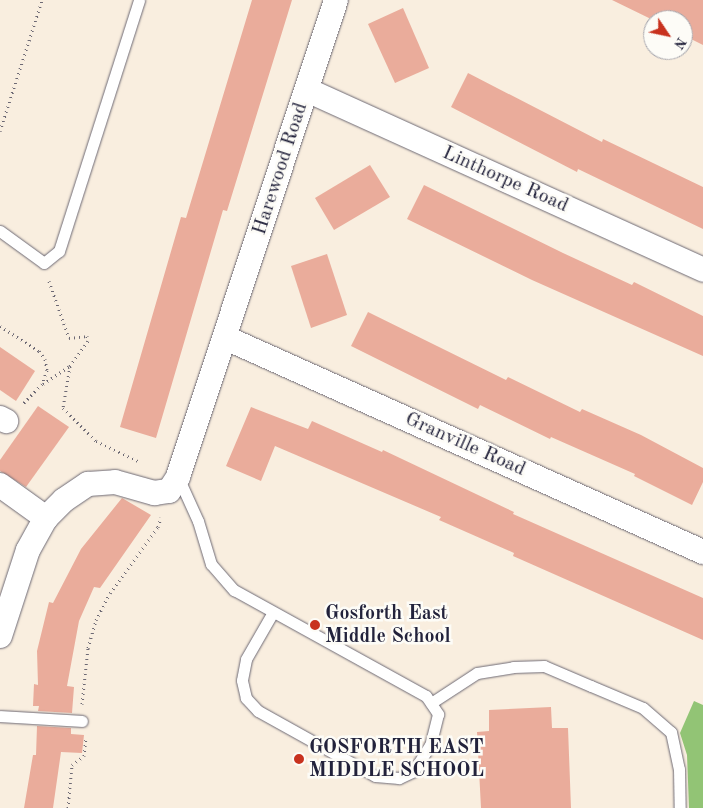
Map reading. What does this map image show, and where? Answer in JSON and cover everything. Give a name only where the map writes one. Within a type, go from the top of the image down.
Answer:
[{"type":"street","name":"Harewood Road","points":[[173,484],[226,338],[336,0]]},
{"type":"street","name":"Linthorpe Road","points":[[307,90],[703,270]]},
{"type":"street","name":"Granville Road","points":[[226,338],[703,552]]},
{"type":"street","points":[[0,636],[28,550],[46,518],[64,500],[88,484],[115,482],[154,493],[173,484]]},
{"type":"street","points":[[0,485],[46,518]]},
{"type":"lane","points":[[0,231],[44,263],[58,251],[139,0]]},
{"type":"lane","points":[[173,484],[198,521],[211,564],[234,590],[426,696],[438,714],[430,746],[414,770],[399,778],[375,776],[258,712],[246,698],[242,680],[246,658],[273,612]]},
{"type":"lane","points":[[431,703],[477,673],[513,667],[544,666],[642,708],[671,732],[680,769],[680,808]]},
{"type":"lane","points":[[0,716],[82,721]]},
{"type":"path","points":[[0,131],[42,0]]},
{"type":"path","points":[[3,419],[42,384],[70,366],[88,341],[87,336],[69,338],[44,263]]},
{"type":"path","points":[[0,326],[39,352],[45,359],[47,370],[42,384]]},
{"type":"path","points":[[70,366],[63,408],[96,442],[144,463]]},
{"type":"path","points":[[68,808],[72,765],[84,756],[86,735],[82,721],[88,648],[96,620],[110,594],[158,527],[173,484]]},
{"type":"green space","points":[[694,701],[703,705],[703,808],[689,808],[687,755],[680,733]]},
{"type":"building","points":[[252,0],[292,0],[227,211],[223,210],[156,438],[120,427],[181,217],[186,218]]},
{"type":"building","points":[[612,0],[703,0],[703,45],[693,40],[693,10],[643,10],[643,15]]},
{"type":"building","points":[[403,8],[429,68],[395,83],[368,24]]},
{"type":"building","points":[[468,73],[602,142],[603,139],[703,187],[703,229],[578,169],[577,172],[451,107]]},
{"type":"building","points":[[370,165],[390,197],[334,230],[315,198]]},
{"type":"building","points":[[424,185],[563,253],[632,285],[634,282],[703,316],[703,356],[532,280],[407,219]]},
{"type":"building","points":[[327,254],[347,315],[311,328],[291,266]]},
{"type":"building","points":[[368,312],[506,380],[508,377],[580,412],[582,409],[641,435],[703,468],[703,482],[692,505],[634,476],[635,474],[551,437],[550,439],[480,405],[478,409],[351,346]]},
{"type":"building","points":[[0,347],[35,371],[16,401],[0,390]]},
{"type":"building","points":[[38,406],[69,427],[26,487],[0,471],[0,460]]},
{"type":"building","points":[[251,407],[308,429],[312,421],[382,452],[383,450],[514,512],[513,514],[703,598],[703,640],[513,556],[514,553],[439,520],[441,517],[275,446],[261,481],[226,466]]},
{"type":"building","points":[[122,498],[151,515],[100,588],[94,587],[79,621],[67,686],[74,687],[72,713],[38,711],[39,706],[33,706],[34,684],[38,685],[37,651],[49,602],[53,603],[81,549]]},
{"type":"building","points":[[551,707],[552,728],[568,728],[571,808],[481,808],[477,732],[489,731],[489,710]]},
{"type":"building","points":[[37,726],[71,728],[71,734],[84,735],[82,753],[61,752],[53,808],[24,808],[33,755],[36,755]]},
{"type":"place","name":"Gosforth East Middle School","points":[[315,625]]},
{"type":"place","name":"GOSFORTH EAST MIDDLE SCHOOL","points":[[299,759]]}]
